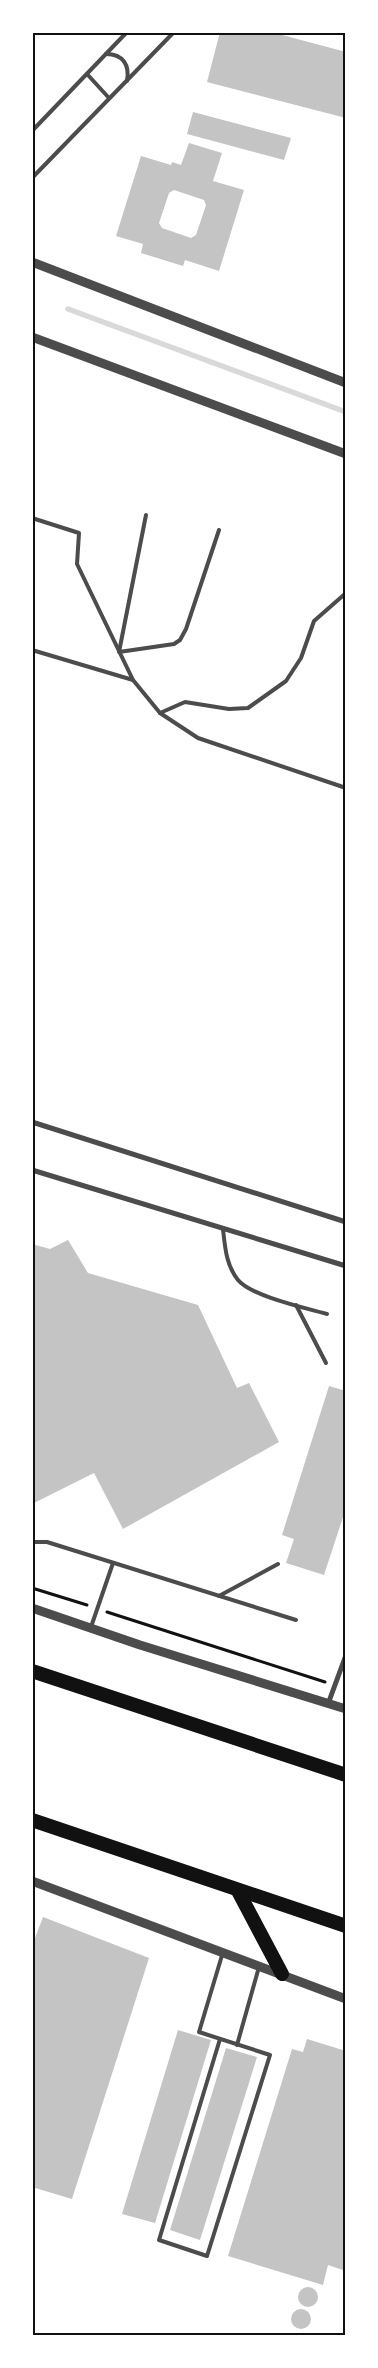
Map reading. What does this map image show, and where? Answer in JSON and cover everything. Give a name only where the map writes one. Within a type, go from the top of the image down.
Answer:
[{"type":"highway","points":[[32,1671],[346,1775]]},
{"type":"highway","points":[[32,1820],[346,1926]]},
{"type":"highway","points":[[238,1890],[282,1974]]},
{"type":"street","points":[[32,262],[346,383]]},
{"type":"street","points":[[32,336],[346,454]]},
{"type":"street","points":[[32,1122],[346,1222]]},
{"type":"street","points":[[32,1170],[346,1266]]},
{"type":"street","points":[[32,1608],[90,1629],[346,1709]]},
{"type":"street","points":[[328,1704],[346,1655]]},
{"type":"street","points":[[32,1881],[346,1999]]},
{"type":"lane","points":[[32,130],[127,32]]},
{"type":"lane","points":[[32,178],[174,32]]},
{"type":"lane","points":[[106,54],[114,54],[122,58],[127,64],[127,81]]},
{"type":"lane","points":[[87,74],[109,98]]},
{"type":"lane","points":[[119,652],[146,515]]},
{"type":"lane","points":[[32,518],[78,533],[77,564],[132,680],[160,713],[198,738],[346,788]]},
{"type":"lane","points":[[119,652],[164,646],[180,640],[186,629],[219,530]]},
{"type":"lane","points":[[160,713],[185,702],[229,709],[248,708],[286,681],[301,658],[314,621],[346,593]]},
{"type":"lane","points":[[32,650],[132,680]]},
{"type":"lane","points":[[223,1228],[225,1254],[238,1280],[257,1292],[327,1314]]},
{"type":"lane","points":[[296,1305],[326,1363]]},
{"type":"lane","points":[[32,1542],[47,1542],[296,1620]]},
{"type":"lane","points":[[90,1629],[113,1563]]},
{"type":"lane","points":[[219,1596],[278,1564]]},
{"type":"lane","points":[[220,2039],[159,2240],[207,2256],[270,2055],[237,2044],[198,2032],[223,1952]]},
{"type":"lane","points":[[237,2044],[259,1966]]},
{"type":"path","points":[[32,1588],[335,1685]]},
{"type":"building","points":[[220,32],[271,32],[346,52],[346,118],[207,82]]},
{"type":"building","points":[[193,112],[291,138],[284,160],[187,134]]},
{"type":"building","points":[[189,143],[222,153],[213,181],[244,190],[219,271],[185,260],[183,266],[141,253],[143,244],[116,236],[141,156],[171,165],[172,162],[181,165]],"holes":[[[174,190],[204,200],[206,205],[196,235],[191,238],[162,228],[159,223],[169,193]]]},
{"type":"building","points":[[68,1240],[88,1273],[198,1305],[237,1388],[249,1383],[279,1442],[123,1529],[94,1473],[32,1504],[32,1244],[50,1249]]},
{"type":"building","points":[[329,1386],[346,1391],[346,1508],[324,1575],[286,1563],[294,1539],[282,1535]]},
{"type":"building","points":[[43,1917],[149,1958],[72,2199],[32,2187],[32,1946]]},
{"type":"building","points":[[178,2030],[211,2040],[155,2223],[122,2214]]},
{"type":"building","points":[[307,2039],[346,2051],[346,2271],[328,2265],[323,2285],[228,2256],[292,2049],[303,2052]]},
{"type":"building","points":[[226,2048],[257,2057],[200,2240],[170,2230]]},
{"type":"building","points":[[304,2287],[312,2287],[318,2293],[318,2301],[312,2307],[304,2307],[298,2301],[298,2293]]},
{"type":"building","points":[[297,2309],[305,2309],[311,2315],[311,2323],[305,2329],[297,2329],[291,2323],[291,2315]]},
{"type":"waterway","points":[[68,309],[346,412]]}]
